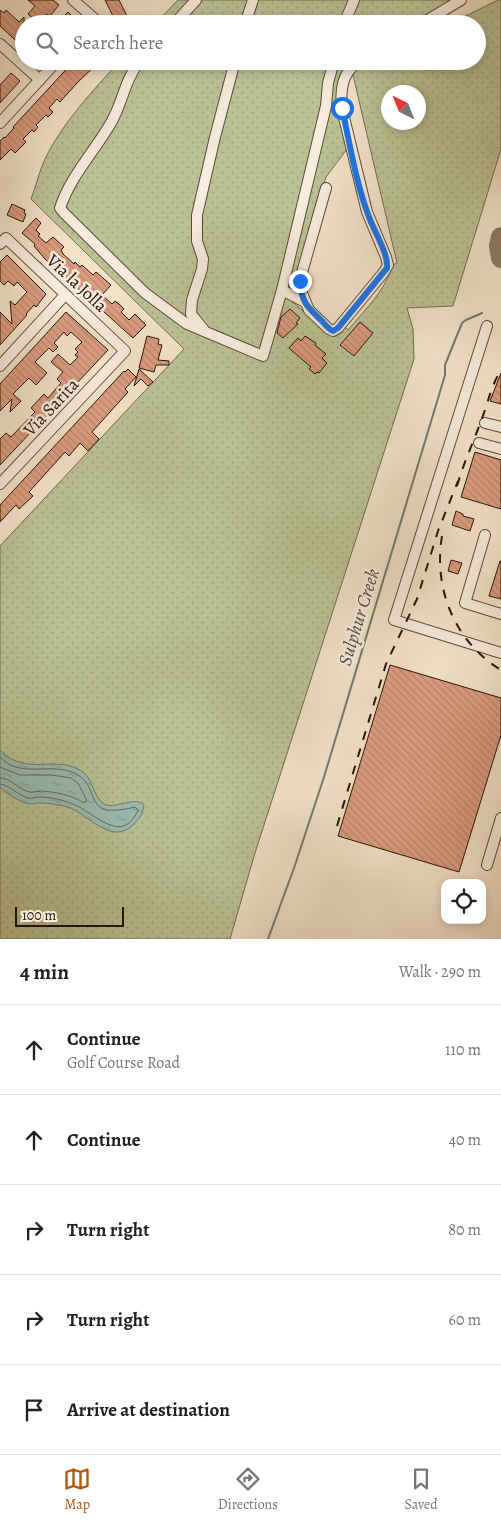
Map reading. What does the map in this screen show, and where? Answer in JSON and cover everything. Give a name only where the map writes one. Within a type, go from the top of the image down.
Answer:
[{"type":"street","points":[[74,0],[88,15]]},
{"type":"street","points":[[182,15],[196,0]]},
{"type":"street","points":[[248,15],[253,0]]},
{"type":"street","points":[[348,15],[354,0]]},
{"type":"street","points":[[436,15],[461,0]]},
{"type":"street","points":[[0,44],[15,58]]},
{"type":"street","points":[[29,70],[40,80]]},
{"type":"street","points":[[0,123],[49,70]]},
{"type":"street","points":[[133,70],[113,119],[71,182],[60,208],[145,293],[187,324],[264,356],[322,124],[332,70]]},
{"type":"street","points":[[205,331],[191,314],[192,300],[202,269],[203,259],[197,240],[197,215],[233,70]]},
{"type":"street","points":[[326,188],[301,276],[300,286],[309,310],[333,331],[338,328],[387,268],[386,258],[372,225],[360,187],[342,108],[343,80],[349,70]]},
{"type":"street","name":"Via la Jolla","points":[[3,241],[126,351]]},
{"type":"street","points":[[282,290],[305,302]]},
{"type":"street","points":[[0,366],[65,295]]},
{"type":"street","points":[[487,326],[394,620],[501,653]]},
{"type":"street","name":"Via Sarita","points":[[0,484],[126,351]]},
{"type":"street","points":[[485,423],[501,428]]},
{"type":"street","points":[[479,443],[501,449]]},
{"type":"street","points":[[485,534],[465,603],[501,614]]},
{"type":"street","points":[[487,865],[501,818]]},
{"type":"green space","points":[[178,0],[452,0],[428,15],[164,15]]},
{"type":"green space","points":[[501,0],[501,149],[453,306],[407,308],[413,329],[414,359],[255,853],[230,939],[0,939],[0,546],[184,349],[31,199],[41,169],[52,146],[69,120],[112,70],[343,70],[337,92],[337,103],[347,149],[326,177],[288,298],[320,325],[326,334],[331,335],[344,326],[348,330],[379,292],[393,265],[397,263],[353,75],[355,70],[486,70],[486,15],[468,15]]},
{"type":"water","points":[[0,750],[10,758],[21,763],[62,764],[73,767],[86,775],[103,803],[116,805],[132,802],[141,803],[144,805],[142,814],[125,831],[116,832],[100,826],[68,807],[48,803],[30,804],[18,800],[0,787]]},
{"type":"building","points":[[28,0],[53,0],[59,5],[51,15],[29,15],[35,6]]},
{"type":"building","points":[[105,0],[119,0],[126,15],[112,15]]},
{"type":"building","points":[[0,10],[4,13],[6,10],[15,18],[15,40],[0,26]]},
{"type":"building","points":[[66,70],[91,70],[60,102],[57,99],[49,108],[53,112],[48,117],[46,115],[36,125],[38,127],[34,132],[32,130],[23,139],[26,142],[15,153],[11,149],[0,160],[0,141],[5,138]]},
{"type":"building","points":[[11,73],[20,81],[0,103],[0,85]]},
{"type":"building","points":[[12,204],[25,210],[24,213],[26,214],[23,222],[7,215]]},
{"type":"building","points":[[36,218],[41,223],[36,230],[40,234],[38,236],[46,243],[53,237],[64,247],[61,250],[63,254],[74,264],[75,262],[80,267],[82,265],[93,275],[96,272],[111,285],[102,295],[112,304],[115,301],[119,304],[124,309],[121,312],[129,320],[135,314],[146,325],[133,338],[45,259],[34,246],[35,244],[22,233]]},
{"type":"building","points":[[7,255],[46,294],[36,307],[34,305],[0,345],[0,312],[12,324],[10,301],[15,305],[27,292],[17,282],[14,286],[8,281],[4,285],[0,281],[0,262]]},
{"type":"building","points":[[290,309],[300,318],[296,323],[298,324],[283,338],[277,333],[281,317]]},
{"type":"building","points":[[66,312],[108,350],[0,465],[0,439],[6,433],[11,437],[35,412],[31,408],[44,394],[48,398],[61,383],[57,379],[63,372],[51,362],[58,354],[70,365],[78,357],[75,355],[78,352],[75,349],[82,342],[71,332],[67,336],[64,332],[54,343],[58,347],[53,352],[49,348],[35,362],[47,373],[36,385],[29,378],[13,394],[21,401],[10,412],[12,399],[0,411],[0,384]]},
{"type":"building","points":[[360,322],[373,333],[354,356],[340,345]]},
{"type":"building","points":[[147,336],[159,339],[158,344],[162,345],[158,360],[169,361],[169,365],[156,365],[154,372],[139,368]]},
{"type":"building","points":[[305,336],[316,343],[315,345],[326,354],[322,358],[327,363],[319,373],[315,374],[309,369],[311,367],[289,348],[298,338],[301,341]]},
{"type":"building","points":[[128,369],[136,377],[125,389],[128,392],[92,432],[99,439],[88,451],[80,443],[69,456],[65,452],[29,492],[33,496],[19,509],[16,505],[0,522],[0,505],[124,371]]},
{"type":"building","points":[[139,369],[153,382],[148,386],[141,379],[134,386]]},
{"type":"building","points":[[501,373],[501,404],[490,401]]},
{"type":"building","points":[[475,452],[501,460],[501,509],[461,497]]},
{"type":"building","points":[[456,511],[463,514],[463,516],[474,519],[470,531],[452,525]]},
{"type":"building","points":[[451,560],[462,563],[458,574],[448,571]]},
{"type":"building","points":[[501,561],[501,599],[489,596]]},
{"type":"building","points":[[390,665],[501,698],[501,735],[459,872],[338,836]]},
{"type":"waterway","name":"Sulphur Creek","points":[[268,939],[324,777],[445,375],[445,365],[462,323],[482,313]]},
{"type":"taxiway","points":[[501,237],[499,246],[501,258]]},
{"type":"railway","points":[[457,486],[492,389],[501,370]]},
{"type":"railway","points":[[337,826],[386,664],[417,599],[438,531],[458,481]]},
{"type":"railway","points":[[442,536],[441,575],[451,612],[471,645],[501,670]]},
{"type":"route","points":[[300,281],[302,293],[309,310],[333,331],[338,328],[388,265],[367,212],[342,108]]}]
